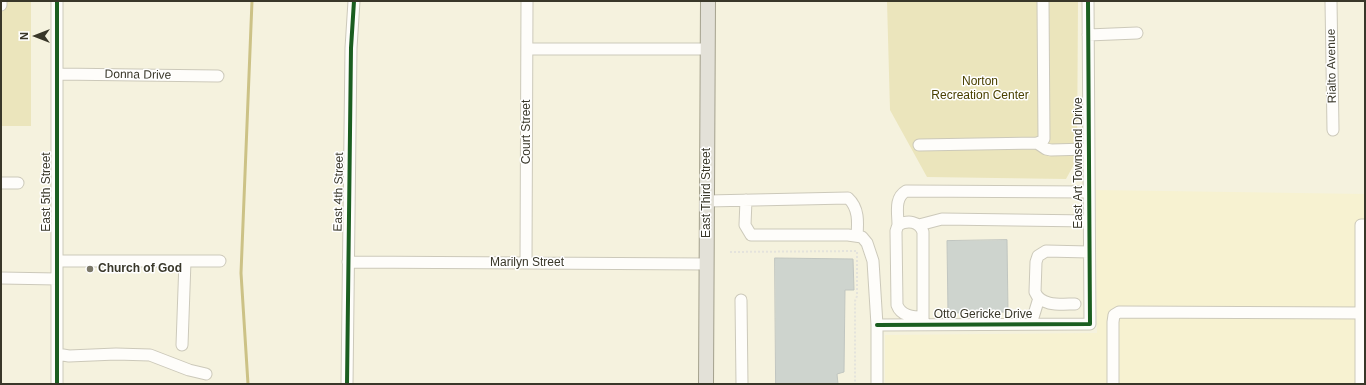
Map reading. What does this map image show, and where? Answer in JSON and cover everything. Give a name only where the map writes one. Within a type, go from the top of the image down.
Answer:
[{"type":"main road","name":"East Third Street","points":[[706,384],[708,1]]},
{"type":"street","name":"East 5th Street","points":[[56,384],[57,1]]},
{"type":"street","name":"East 4th Street","points":[[347,384],[351,48],[354,1]]},
{"type":"street","name":"Court Street","points":[[526,263],[527,1]]},
{"type":"street","points":[[919,145],[1037,143],[1044,139],[1043,1]]},
{"type":"street","name":"East Art Townsend Drive","points":[[1088,1],[1090,324]]},
{"type":"street","name":"Rialto Avenue","points":[[1331,1],[1333,130]]},
{"type":"street","points":[[1088,35],[1137,33]]},
{"type":"street","points":[[527,49],[708,49]]},
{"type":"street","name":"Donna Drive","points":[[57,74],[218,76]]},
{"type":"street","points":[[1037,143],[1046,149],[1052,150],[1089,149]]},
{"type":"street","points":[[1,183],[18,183]]},
{"type":"street","points":[[898,225],[906,222],[913,222],[919,225],[923,232],[923,321],[902,313],[897,305],[897,202],[901,194],[906,192],[1089,192]]},
{"type":"street","points":[[707,201],[848,198],[854,203],[858,220],[857,236]]},
{"type":"street","points":[[746,200],[745,225],[751,234],[848,234],[862,237],[867,243],[874,261],[877,325],[877,384]]},
{"type":"street","points":[[919,225],[942,220],[1089,221]]},
{"type":"street","points":[[1361,384],[1363,225]]},
{"type":"street","points":[[1075,304],[1052,304],[1039,298],[1035,292],[1036,262],[1038,256],[1046,252],[1089,252]]},
{"type":"street","points":[[57,261],[220,261]]},
{"type":"street","points":[[182,345],[185,261]]},
{"type":"street","name":"Marilyn Street","points":[[348,262],[707,264]]},
{"type":"street","points":[[1,278],[57,279]]},
{"type":"street","points":[[1031,324],[1039,298]]},
{"type":"street","points":[[741,300],[742,384]]},
{"type":"street","points":[[1112,384],[1112,322],[1114,315],[1119,312],[1363,313]]},
{"type":"street","name":"Otto Gericke Drive","points":[[877,325],[923,321],[1090,324]]},
{"type":"street","points":[[56,354],[69,356],[116,354],[150,355],[189,370],[206,374]]},
{"type":"path","points":[[730,252],[857,251],[857,296],[855,300],[855,384]]},
{"type":"shaded area","points":[[1096,190],[1365,194],[1365,384],[885,384],[885,335],[1097,333]]},
{"type":"green space","points":[[1,1],[31,1],[31,126],[1,126]]},
{"type":"green space","name":"Norton Recreation Center","points":[[887,1],[1078,1],[1077,159],[1066,179],[927,177],[890,110]]},
{"type":"building","points":[[1007,240],[1008,312],[948,313],[947,241]]},
{"type":"building","points":[[775,258],[853,259],[854,290],[845,290],[844,372],[837,374],[838,384],[776,384]]},
{"type":"waterway","points":[[248,384],[241,273],[252,1]]},
{"type":"cycle path","points":[[57,1],[57,384]]},
{"type":"cycle path","points":[[347,384],[351,48],[354,1]]},
{"type":"cycle path","points":[[877,325],[1090,324],[1088,1]]},
{"type":"place","name":"Church of God","points":[[90,269]]}]
